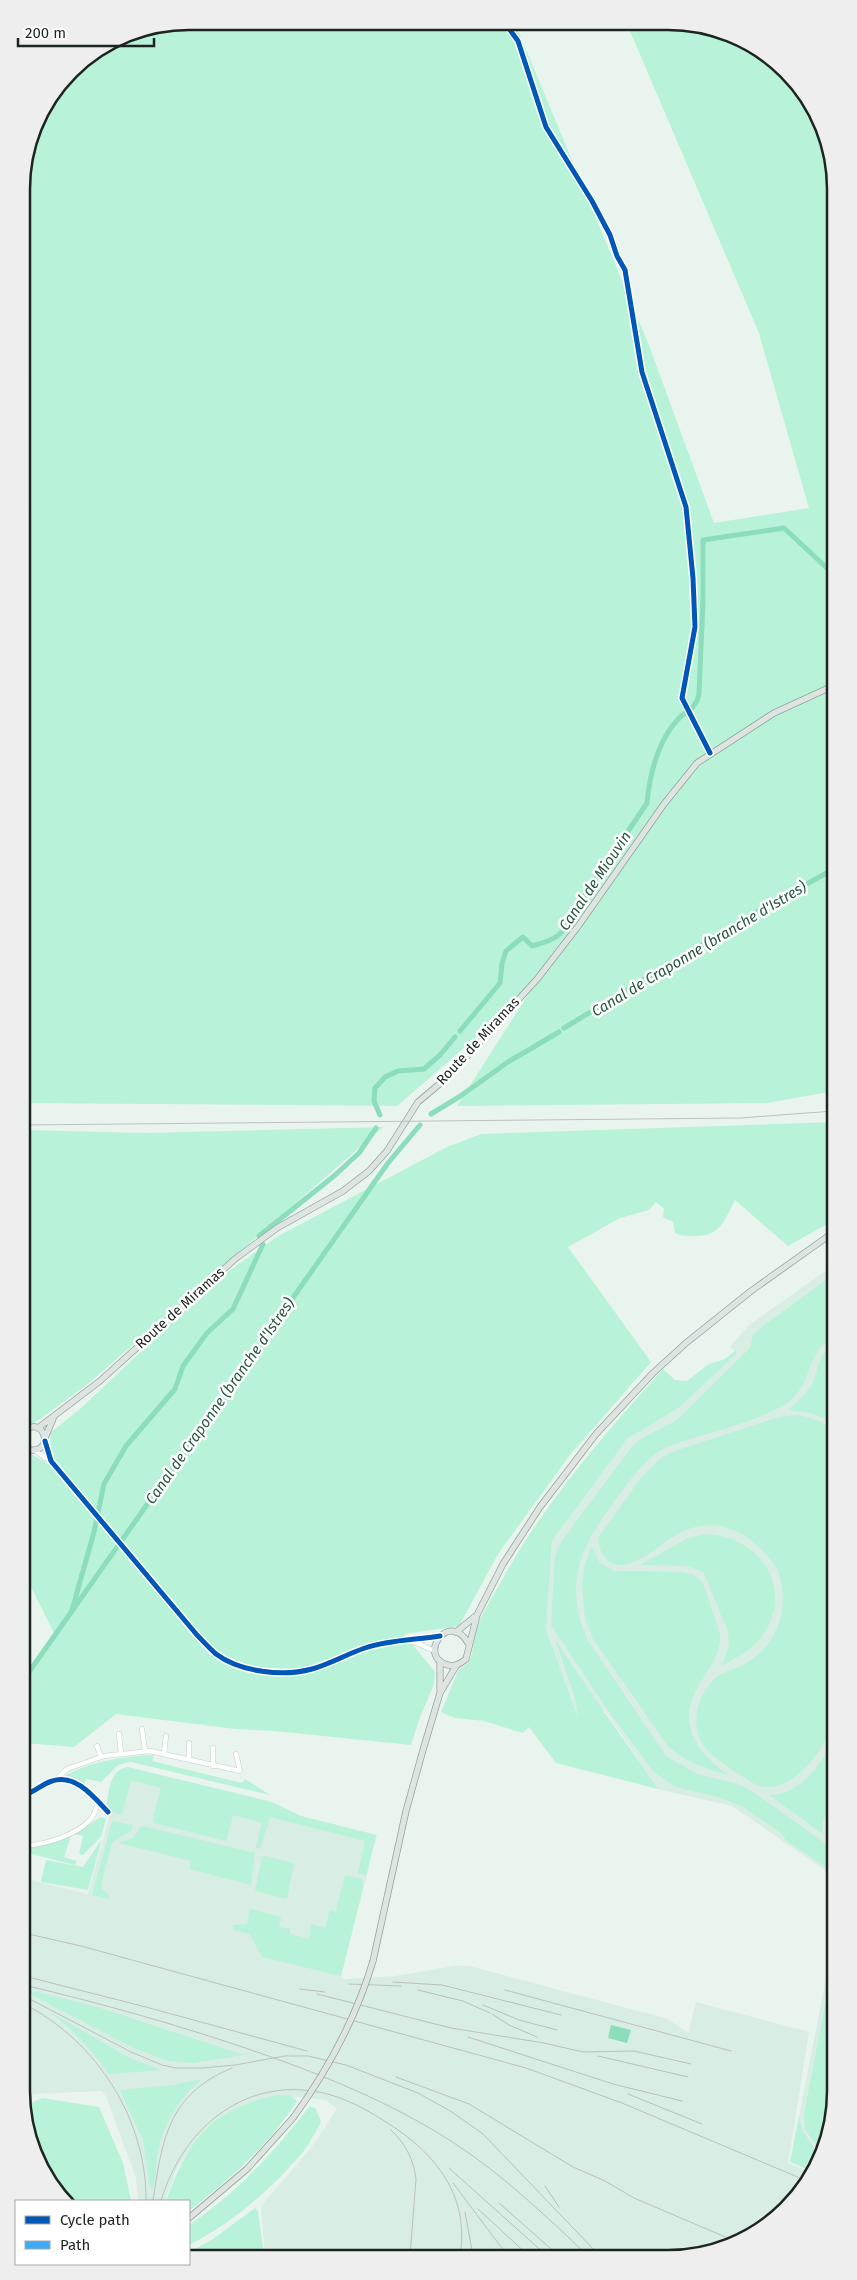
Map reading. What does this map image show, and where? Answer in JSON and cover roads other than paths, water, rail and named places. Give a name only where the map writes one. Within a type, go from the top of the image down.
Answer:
[{"type":"main road","name":"Route de Miramas","points":[[30,1428],[38,1428],[100,1381],[235,1259],[277,1228],[343,1191],[368,1171],[387,1151],[418,1102],[449,1076],[538,978],[579,925],[682,779],[697,763],[774,713],[827,689]]},
{"type":"main road","points":[[190,2217],[247,2169],[293,2118],[314,2089],[343,2037],[363,1993],[373,1961],[406,1811],[440,1693],[456,1666],[468,1654],[468,1643],[477,1615],[503,1564],[540,1508],[587,1444],[653,1373],[713,1321],[827,1237]]},
{"type":"main road","name":"Route de Miramas","points":[[45,1439],[54,1417]]},
{"type":"main road","points":[[30,1449],[41,1448],[45,1439],[38,1428]]},
{"type":"main road","points":[[456,1632],[477,1615]]},
{"type":"main road","points":[[456,1666],[450,1666],[440,1661],[434,1652],[436,1640],[450,1631],[461,1634],[468,1643]]},
{"type":"main road","points":[[440,1661],[440,1693]]},
{"type":"street","points":[[510,30],[518,41],[546,127],[592,201],[610,235],[617,256],[625,270],[642,372],[686,507],[693,578],[694,627],[682,698],[710,754]]},
{"type":"street","points":[[45,1439],[51,1462]]},
{"type":"street","points":[[34,1450],[51,1462],[197,1635],[217,1654],[240,1666],[276,1672],[310,1670],[390,1641],[411,1641],[440,1636]]},
{"type":"street","points":[[411,1641],[434,1652]]},
{"type":"street","points":[[142,1729],[145,1752]]},
{"type":"street","points":[[119,1734],[121,1754]]},
{"type":"street","points":[[164,1754],[166,1736]]},
{"type":"street","points":[[189,1743],[189,1760]]},
{"type":"street","points":[[97,1746],[102,1757]]},
{"type":"street","points":[[213,1748],[213,1766]]},
{"type":"street","points":[[30,1793],[55,1780],[67,1769],[102,1757],[145,1752],[164,1754],[240,1772],[236,1754]]},
{"type":"street","points":[[55,1780],[70,1780],[77,1783],[108,1812]]},
{"type":"street","points":[[30,1845],[74,1832],[91,1820],[98,1802]]},
{"type":"waterway","points":[[692,708],[699,694],[703,601],[703,540],[784,528],[827,568]]},
{"type":"waterway","name":"Canal de Miouvin","points":[[460,1031],[500,983],[502,964],[506,951],[523,937],[532,946],[548,941],[558,935],[566,926],[647,803],[654,766],[663,742],[676,721],[685,713]]},
{"type":"waterway","name":"Canal de Craponne (branche d'Istres)","points":[[564,1028],[765,907],[827,873]]},
{"type":"waterway","name":"Canal de Craponne (branche d'Istres)","points":[[431,1114],[459,1097],[508,1062],[559,1032]]},
{"type":"waterway","name":"Canal de Miouvin","points":[[380,1115],[374,1101],[375,1088],[385,1077],[398,1071],[424,1069],[440,1055],[455,1037]]},
{"type":"waterway","name":"Canal de Craponne (branche d'Istres)","points":[[30,1670],[388,1163],[420,1125]]},
{"type":"waterway","name":"Canal de Miouvin","points":[[259,1236],[334,1176],[359,1153],[376,1128]]},
{"type":"waterway","name":"Canal de Miouvin","points":[[72,1610],[94,1532],[104,1484],[126,1446],[175,1389],[183,1366],[207,1333],[233,1309],[263,1244]]},
{"type":"railway","points":[[30,1125],[740,1118],[827,1112]]},
{"type":"railway","points":[[30,1934],[81,1946],[526,2068],[622,2103],[800,2178]]},
{"type":"railway","points":[[30,1978],[307,2051]]},
{"type":"railway","points":[[393,1982],[442,1985],[561,2015]]},
{"type":"railway","points":[[349,1984],[401,1986]]},
{"type":"railway","points":[[30,1986],[143,2016],[231,2043],[360,2092],[408,2116],[472,2155],[507,2182],[582,2250]]},
{"type":"railway","points":[[300,1989],[325,1992]]},
{"type":"railway","points":[[418,1990],[463,2001],[490,2013]]},
{"type":"railway","points":[[505,1990],[731,2051]]},
{"type":"railway","points":[[317,1994],[451,2028],[544,2043],[583,2052],[634,2051],[691,2064]]},
{"type":"railway","points":[[30,1999],[131,2052],[162,2065],[176,2068],[203,2068],[235,2065],[285,2056],[308,2056],[346,2065],[418,2093],[452,2112],[483,2134],[594,2250]]},
{"type":"railway","points":[[483,2005],[519,2020],[557,2030]]},
{"type":"railway","points":[[30,2008],[50,2020],[74,2039],[95,2061],[113,2086],[127,2113],[138,2141],[144,2171],[146,2200]]},
{"type":"railway","points":[[492,2014],[509,2025],[537,2037]]},
{"type":"railway","points":[[468,2037],[613,2084],[682,2101]]},
{"type":"railway","points":[[598,2056],[688,2077]]},
{"type":"railway","points":[[153,2200],[165,2139],[181,2105],[194,2091],[232,2068]]},
{"type":"railway","points":[[396,2077],[469,2104],[573,2167],[605,2181],[634,2198],[728,2238]]},
{"type":"railway","points":[[161,2200],[171,2174],[185,2150],[203,2128],[223,2111],[247,2099],[273,2091],[301,2090],[331,2095],[361,2107],[389,2124],[406,2136],[435,2163],[446,2179],[460,2214],[462,2234],[461,2250]]},
{"type":"railway","points":[[628,2094],[702,2124]]},
{"type":"railway","points":[[391,2130],[401,2140],[408,2152],[416,2179],[410,2250]]},
{"type":"railway","points":[[449,2168],[540,2250]]},
{"type":"railway","points":[[453,2183],[503,2250]]},
{"type":"railway","points":[[545,2186],[559,2207]]},
{"type":"railway","points":[[499,2203],[552,2250]]},
{"type":"railway","points":[[478,2209],[523,2250]]},
{"type":"railway","points":[[465,2212],[472,2250]]}]
